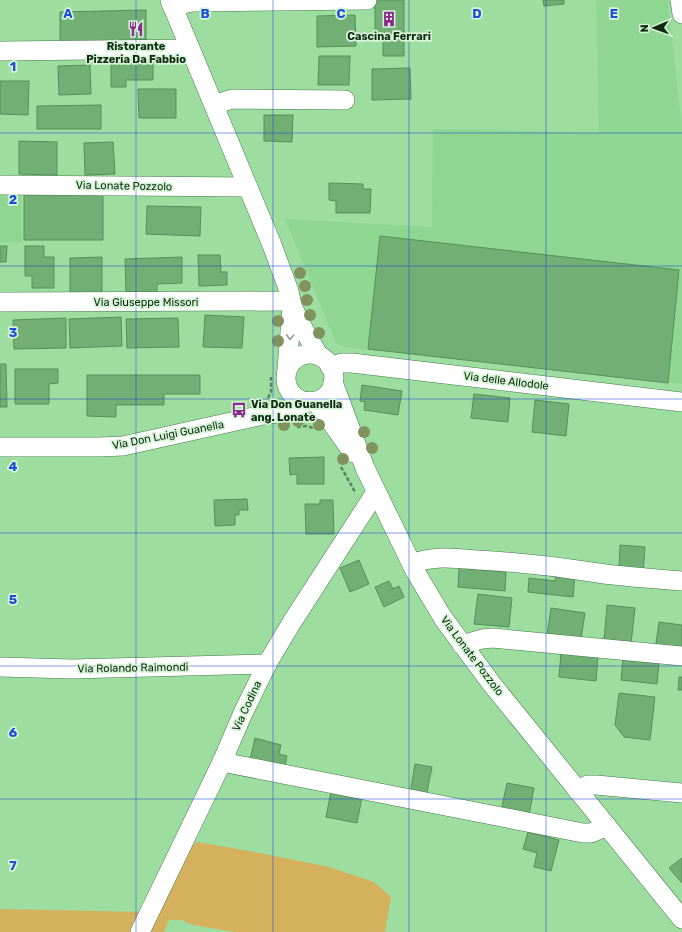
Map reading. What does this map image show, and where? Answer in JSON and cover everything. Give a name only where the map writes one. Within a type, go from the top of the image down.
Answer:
[{"type":"street","points":[[365,468],[327,368],[304,330],[292,304],[272,245],[171,3],[367,0]]},
{"type":"street","points":[[680,0],[682,14]]},
{"type":"street","points":[[2,51],[190,50]]},
{"type":"street","points":[[214,105],[232,99],[345,100]]},
{"type":"street","name":"Via Lonate Pozzolo","points":[[0,184],[248,187]]},
{"type":"street","name":"Via Giuseppe Missori","points":[[0,302],[292,304]]},
{"type":"street","points":[[263,415],[276,401],[287,375],[292,361],[304,354],[312,354],[327,368],[330,390],[325,396],[312,401],[303,400],[296,397],[290,391],[287,375],[292,304]]},
{"type":"street","name":"Via delle Allodole","points":[[327,368],[342,363],[352,363],[682,402]]},
{"type":"street","points":[[312,401],[322,409],[365,468]]},
{"type":"street","name":"Via Don Luigi Guanella","points":[[0,447],[123,446],[263,415],[284,412],[312,401]]},
{"type":"street","name":"Via Lonate Pozzolo","points":[[365,468],[412,564],[436,608],[462,645],[682,919]]},
{"type":"street","name":"Via Codina","points":[[140,932],[222,762],[243,713],[267,664],[292,622],[376,492]]},
{"type":"street","points":[[412,564],[420,560],[434,558],[504,561],[556,566],[591,572],[682,581]]},
{"type":"street","points":[[462,645],[482,639],[493,638],[682,656]]},
{"type":"street","name":"Via Rolando Raimondi","points":[[0,667],[72,669],[267,664]]},
{"type":"street","points":[[222,762],[583,833],[594,832],[607,826]]},
{"type":"street","points":[[578,790],[588,785],[596,785],[682,793]]},
{"type":"path","points":[[292,428],[306,426],[316,429]]},
{"type":"path","points":[[339,462],[356,494]]},
{"type":"shaded area","points":[[596,0],[668,0],[682,129],[682,384],[343,347],[336,343],[285,219],[432,227],[433,129],[599,133]]},
{"type":"shaded area","points":[[0,190],[21,191],[22,242],[0,242]]},
{"type":"shaded area","points":[[198,842],[329,867],[374,882],[391,897],[385,932],[235,932],[193,925],[181,920],[169,920],[164,932],[151,932],[192,845]]},
{"type":"shaded area","points":[[0,909],[144,912],[140,932],[0,932]]},
{"type":"building","name":"Cascina Ferrari","points":[[375,0],[404,0],[404,56],[383,56],[383,38],[375,38]]},
{"type":"building","points":[[543,0],[564,0],[564,4],[544,6]]},
{"type":"building","points":[[146,10],[146,40],[60,42],[60,12]]},
{"type":"building","points":[[355,15],[356,46],[317,47],[317,16]]},
{"type":"building","points":[[319,56],[350,56],[349,85],[318,85]]},
{"type":"building","points":[[111,59],[153,59],[153,80],[126,80],[126,87],[111,87]]},
{"type":"building","points":[[90,65],[91,94],[59,95],[58,66]]},
{"type":"building","points":[[410,68],[411,99],[372,100],[372,69]]},
{"type":"building","points":[[0,81],[29,81],[28,115],[0,114]]},
{"type":"building","points":[[138,89],[176,89],[176,118],[139,118]]},
{"type":"building","points":[[101,105],[101,129],[37,129],[37,106]]},
{"type":"building","points":[[264,115],[293,115],[292,142],[264,141]]},
{"type":"building","points":[[19,141],[57,142],[57,175],[19,174]]},
{"type":"building","points":[[113,142],[115,174],[85,175],[84,143]]},
{"type":"building","points":[[329,183],[363,184],[363,189],[371,189],[370,213],[336,213],[336,201],[329,200]]},
{"type":"building","points":[[24,194],[103,195],[103,240],[24,240]]},
{"type":"building","points":[[147,206],[201,207],[200,236],[146,234]]},
{"type":"building","points":[[380,236],[679,270],[668,383],[368,349]]},
{"type":"building","points":[[0,246],[7,246],[6,262],[0,262]]},
{"type":"building","points":[[25,246],[44,246],[44,257],[54,257],[54,288],[32,288],[32,276],[25,276]]},
{"type":"building","points":[[198,255],[220,255],[221,272],[227,272],[227,285],[199,286]]},
{"type":"building","points":[[102,257],[102,296],[70,297],[70,258]]},
{"type":"building","points":[[182,257],[182,283],[157,284],[157,292],[126,292],[125,259]]},
{"type":"building","points":[[205,315],[244,317],[242,348],[203,347]]},
{"type":"building","points":[[121,317],[122,346],[70,348],[69,319]]},
{"type":"building","points":[[66,318],[66,348],[14,349],[13,320]]},
{"type":"building","points":[[178,318],[179,347],[127,348],[126,319]]},
{"type":"building","points":[[0,364],[6,364],[7,407],[0,407]]},
{"type":"building","points":[[15,369],[58,369],[58,383],[49,384],[49,404],[15,404]]},
{"type":"building","points":[[87,375],[200,375],[200,394],[164,394],[164,405],[116,405],[116,417],[87,416]]},
{"type":"building","points":[[362,385],[402,391],[398,415],[364,410],[365,402],[360,401]]},
{"type":"building","points":[[474,394],[510,398],[508,422],[471,418]]},
{"type":"building","points":[[535,400],[569,404],[566,436],[532,432]]},
{"type":"building","points":[[324,457],[324,484],[297,484],[297,474],[290,475],[289,458]]},
{"type":"building","points":[[247,499],[248,510],[239,510],[239,515],[235,515],[235,525],[215,526],[214,500]]},
{"type":"building","points":[[320,500],[333,500],[334,534],[306,534],[305,504],[320,504]]},
{"type":"building","points":[[620,545],[645,547],[643,574],[619,568]]},
{"type":"building","points":[[359,560],[369,584],[350,592],[340,568]]},
{"type":"building","points":[[459,568],[506,572],[505,591],[458,587]]},
{"type":"building","points":[[556,574],[575,576],[573,597],[528,592],[529,578],[555,581]]},
{"type":"building","points":[[389,581],[393,589],[399,586],[404,597],[384,607],[375,587]]},
{"type":"building","points":[[478,594],[512,598],[509,627],[474,624]]},
{"type":"building","points":[[607,605],[635,608],[631,644],[604,641]]},
{"type":"building","points":[[551,608],[585,613],[581,639],[547,635]]},
{"type":"building","points":[[659,622],[682,625],[682,648],[656,644]]},
{"type":"building","points":[[561,653],[598,657],[596,681],[559,677]]},
{"type":"building","points":[[623,659],[659,663],[657,684],[621,680]]},
{"type":"building","points":[[679,677],[682,677],[682,690],[678,690]]},
{"type":"building","points":[[619,693],[655,697],[650,740],[624,737],[615,725]]},
{"type":"building","points":[[255,738],[281,745],[279,754],[287,756],[284,772],[249,764]]},
{"type":"building","points":[[415,764],[432,767],[426,797],[410,794]]},
{"type":"building","points":[[507,783],[534,788],[528,821],[500,815]]},
{"type":"building","points":[[331,792],[362,797],[357,823],[326,817]]},
{"type":"building","points":[[528,832],[559,840],[551,871],[534,867],[537,853],[523,849]]},
{"type":"building","points":[[682,858],[682,883],[669,868]]},
{"type":"place","name":"Cascina Ferrari","points":[[389,19]]},
{"type":"place","name":"Ristorante Pizzeria Da Fabbio","points":[[136,29]]},
{"type":"place","name":"Via Don Guanella ang. Lonate","points":[[239,410]]}]
